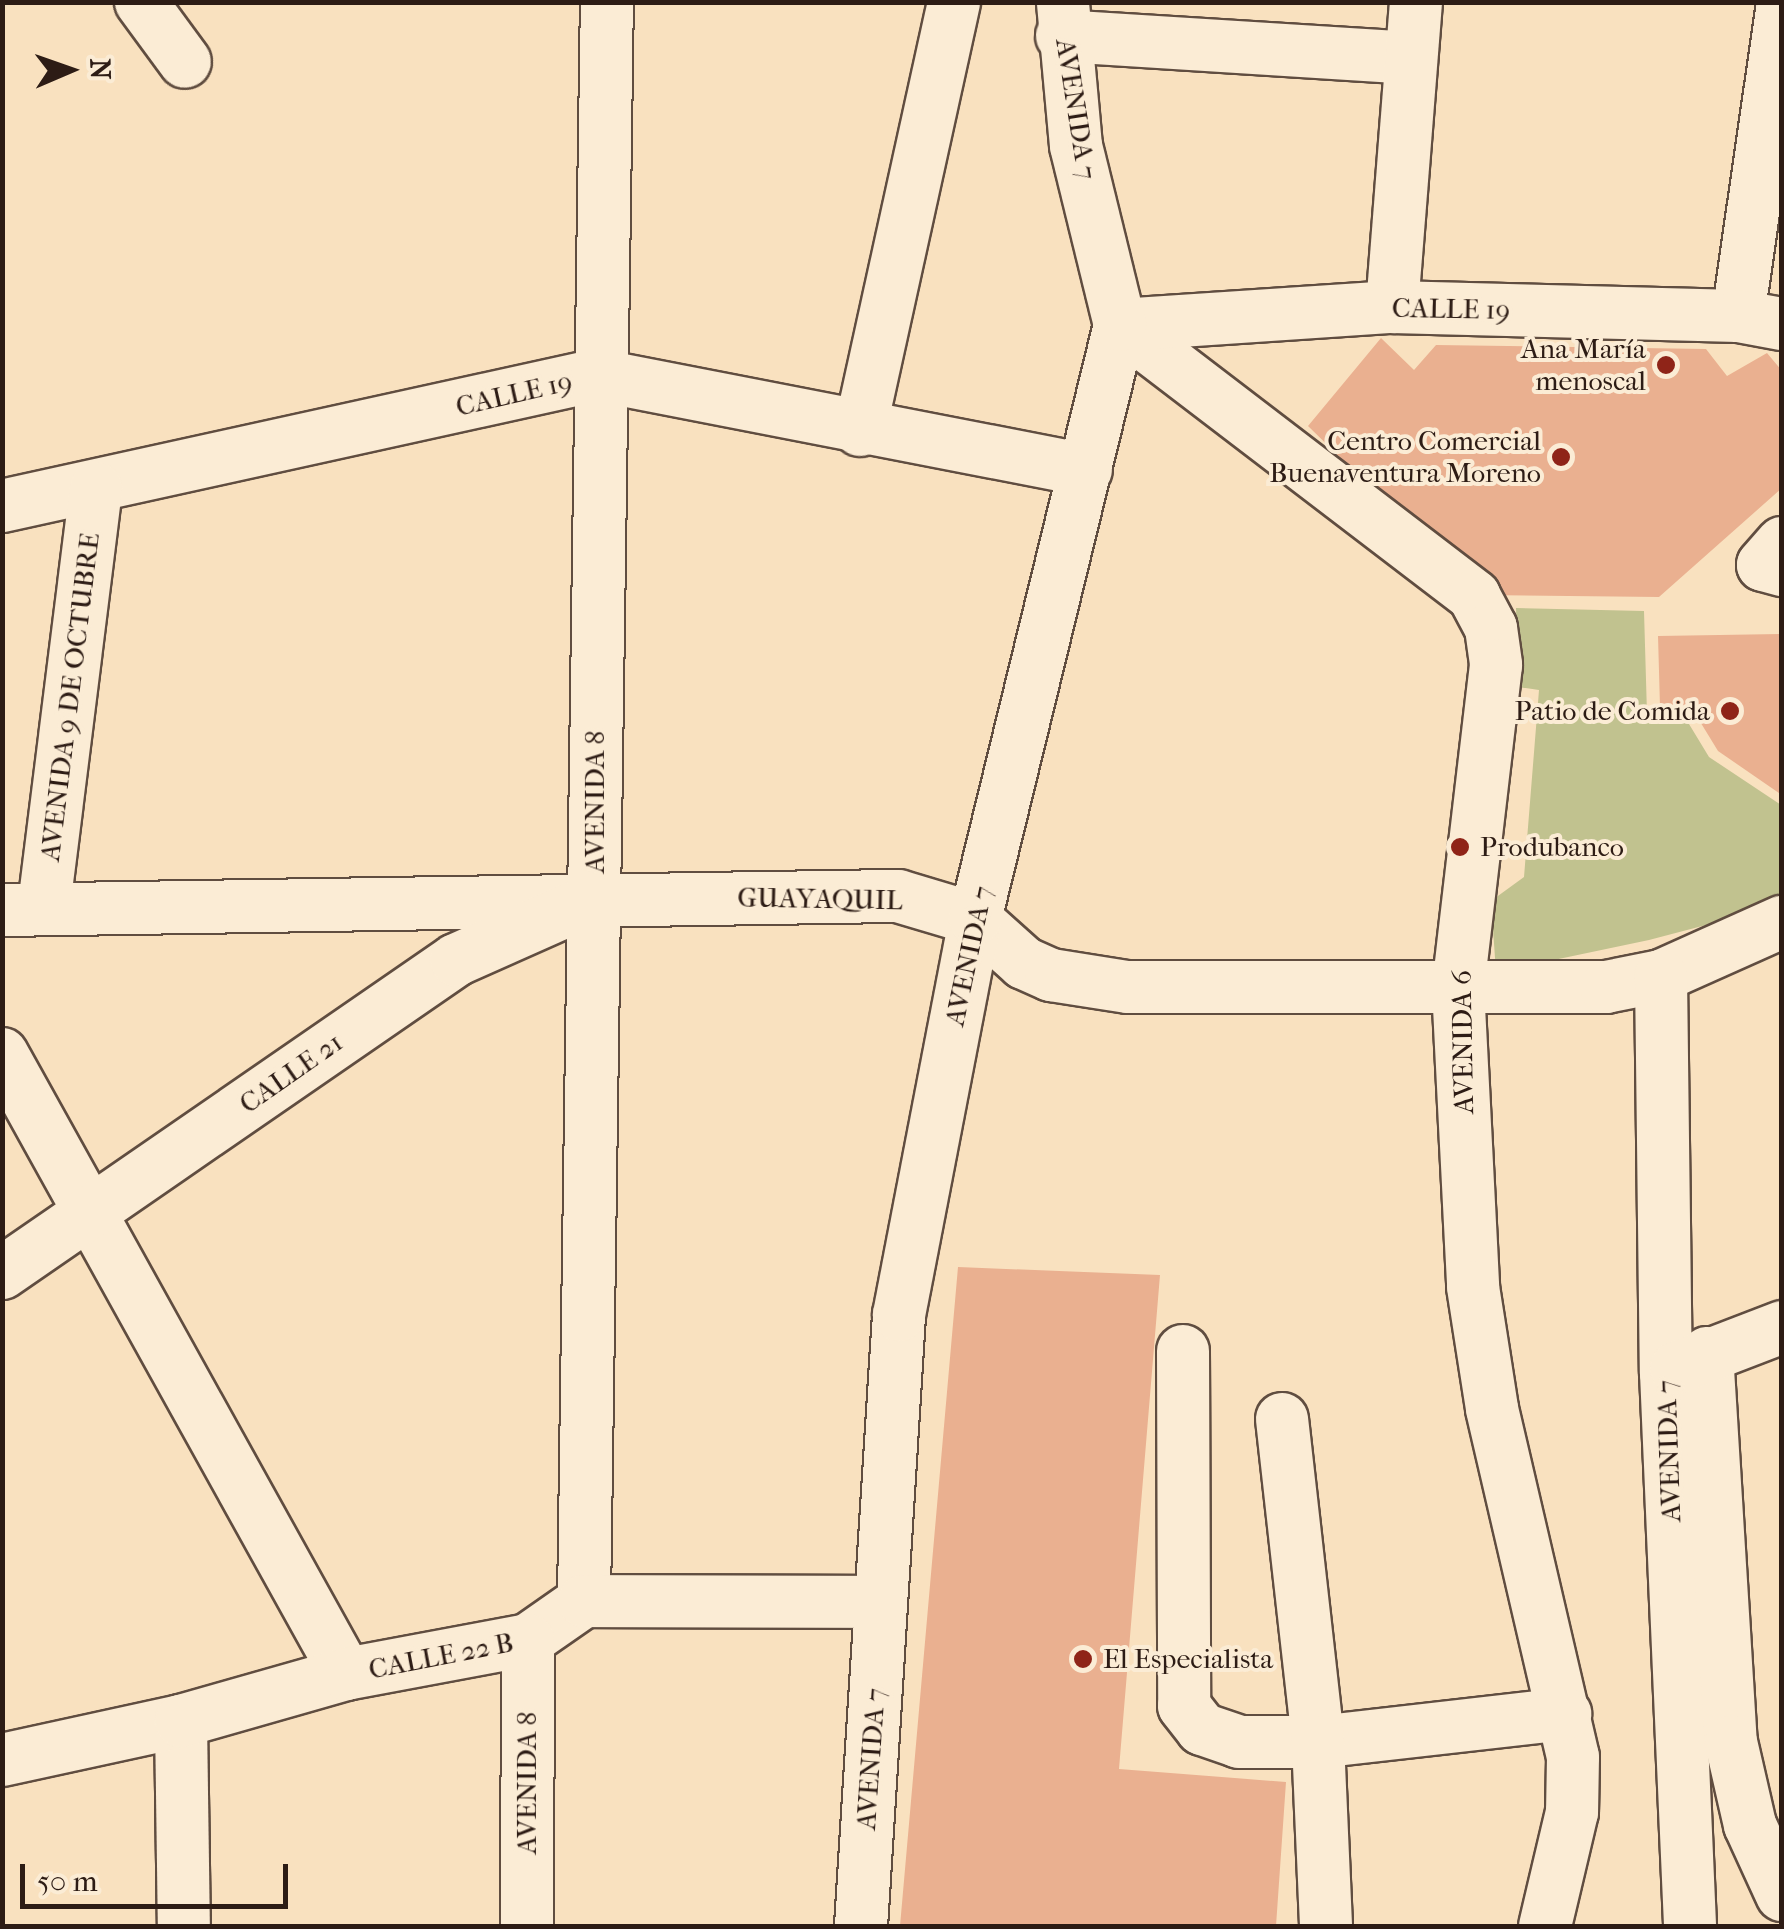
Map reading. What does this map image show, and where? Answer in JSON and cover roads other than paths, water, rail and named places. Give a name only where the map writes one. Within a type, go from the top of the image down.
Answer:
[{"type":"street","points":[[140,2],[185,62]]},
{"type":"street","name":"AVENIDA 8","points":[[584,1601],[595,898],[597,375],[607,2]]},
{"type":"street","points":[[860,430],[954,2]]},
{"type":"street","points":[[1392,307],[1416,2]]},
{"type":"street","points":[[1760,320],[1782,10]]},
{"type":"street","points":[[1063,19],[1410,58]]},
{"type":"street","name":"AVENIDA 7","points":[[860,1926],[899,1315],[975,919],[1120,325],[1076,146],[1063,19]]},
{"type":"street","name":"CALLE 19","points":[[1120,325],[1392,307],[1760,320]]},
{"type":"street","name":"AVENIDA 6","points":[[1120,325],[1474,596],[1491,628],[1496,666],[1458,987],[1473,1288],[1492,1409],[1566,1714],[1572,1812],[1546,1926]]},
{"type":"street","name":"CALLE 19","points":[[2,506],[597,375],[860,430],[1086,470]]},
{"type":"street","name":"AVENIDA 9 DE OCTUBRE","points":[[23,908],[96,488]]},
{"type":"street","points":[[1782,542],[1762,565],[1782,570]]},
{"type":"street","name":"GUAYAQUIL","points":[[23,908],[898,896],[975,919],[1024,963],[1128,988],[1606,988],[1661,976],[1782,922]]},
{"type":"street","name":"CALLE 21","points":[[2,1273],[456,960],[595,898]]},
{"type":"street","name":"AVENIDA 7","points":[[1661,976],[1686,1363],[1690,1926]]},
{"type":"street","points":[[2,1054],[346,1674]]},
{"type":"street","points":[[1782,1327],[1686,1363],[1731,1742],[1750,1824],[1782,1895]]},
{"type":"street","points":[[1182,1351],[1184,1706],[1202,1729],[1240,1742],[1318,1742],[1566,1714]]},
{"type":"street","points":[[1282,1419],[1318,1742],[1326,1926]]},
{"type":"street","points":[[584,1601],[879,1602]]},
{"type":"street","name":"CALLE 22 B","points":[[2,1760],[181,1721],[346,1674],[528,1640],[584,1601]]},
{"type":"street","name":"AVENIDA 8","points":[[527,1926],[528,1640]]},
{"type":"street","points":[[181,1721],[184,1926]]},
{"type":"place","name":"Ana María menoscal","points":[[1666,365]]},
{"type":"place","name":"Centro Comercial Buenaventura Moreno","points":[[1561,457]]},
{"type":"place","name":"Patio de Comida","points":[[1730,711]]},
{"type":"place","name":"Produbanco","points":[[1460,847]]},
{"type":"place","name":"El Especialista","points":[[1083,1659]]}]
